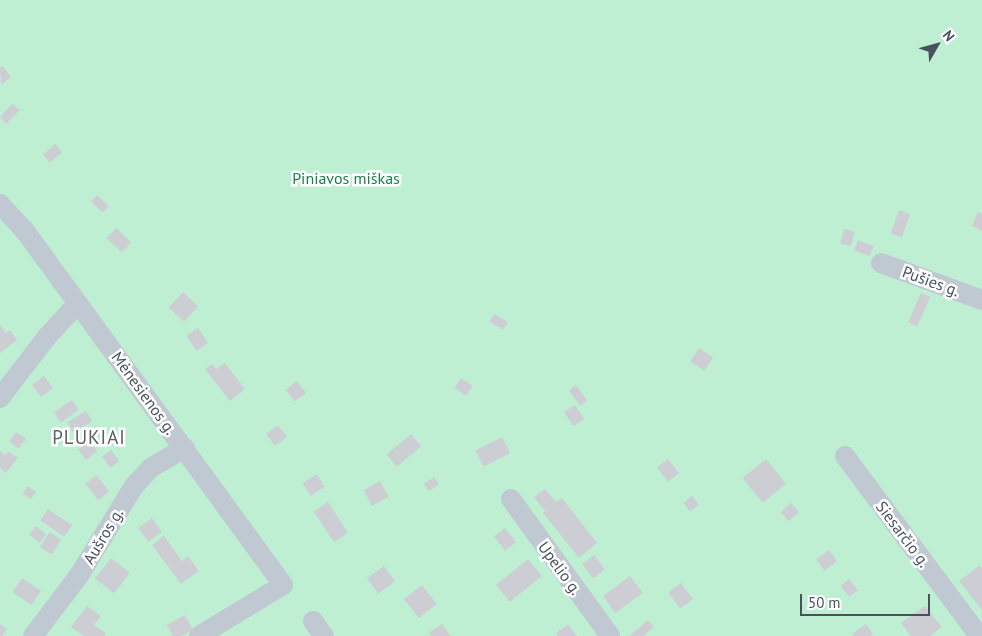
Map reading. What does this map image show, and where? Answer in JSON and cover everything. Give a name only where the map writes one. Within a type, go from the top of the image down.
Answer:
[{"type":"street","name":"Mėnesienos g.","points":[[0,204],[25,231],[284,585],[199,636]]},
{"type":"street","name":"Pušies g.","points":[[881,263],[982,300]]},
{"type":"street","points":[[0,398],[46,338],[78,303]]},
{"type":"street","name":"Aušros g.","points":[[33,636],[80,574],[134,486],[152,467],[185,448]]},
{"type":"street","name":"Siesarčio g.","points":[[845,456],[980,636]]},
{"type":"street","name":"Upelio g.","points":[[510,499],[610,636]]},
{"type":"green space","name":"Piniavos miškas","points":[[0,0],[982,0],[982,636],[0,636]]},
{"type":"building","points":[[3,66],[11,77],[1,85],[0,67]]},
{"type":"building","points":[[12,104],[20,110],[6,124],[0,117]]},
{"type":"building","points":[[55,144],[62,152],[50,163],[43,154]]},
{"type":"building","points":[[97,195],[109,206],[103,212],[91,202]]},
{"type":"building","points":[[899,210],[910,214],[902,238],[890,233]]},
{"type":"building","points":[[978,212],[982,214],[982,231],[972,226]]},
{"type":"building","points":[[116,228],[131,242],[122,253],[106,238]]},
{"type":"building","points":[[844,229],[855,232],[851,246],[840,243]]},
{"type":"building","points":[[858,240],[874,246],[870,256],[854,250]]},
{"type":"building","points":[[183,292],[198,306],[184,322],[169,307]]},
{"type":"building","points":[[921,293],[930,297],[917,326],[908,322]]},
{"type":"building","points":[[494,314],[508,322],[503,330],[490,322]]},
{"type":"building","points":[[0,325],[6,333],[10,330],[17,340],[0,353]]},
{"type":"building","points":[[198,328],[208,343],[196,351],[186,336]]},
{"type":"building","points":[[699,348],[713,357],[705,371],[690,361]]},
{"type":"building","points":[[225,363],[245,389],[230,401],[205,369],[212,364],[216,369]]},
{"type":"building","points":[[44,376],[53,388],[41,397],[32,385]]},
{"type":"building","points":[[461,378],[473,386],[466,396],[454,388]]},
{"type":"building","points":[[297,381],[306,393],[295,401],[286,389]]},
{"type":"building","points":[[576,385],[587,400],[580,406],[569,390]]},
{"type":"building","points":[[72,400],[79,410],[61,422],[54,413]]},
{"type":"building","points":[[575,405],[584,419],[573,426],[564,412]]},
{"type":"building","points":[[86,411],[92,421],[73,433],[67,422]]},
{"type":"building","points":[[278,425],[287,437],[275,446],[266,434]]},
{"type":"building","points":[[16,432],[26,439],[19,449],[9,442]]},
{"type":"building","points":[[411,434],[421,446],[397,467],[386,455]]},
{"type":"building","points":[[502,437],[510,453],[483,467],[475,451]]},
{"type":"building","points":[[89,441],[97,451],[86,460],[78,450]]},
{"type":"building","points":[[111,450],[119,461],[110,468],[102,456]]},
{"type":"building","points":[[0,451],[5,455],[8,451],[18,458],[6,473],[0,468]]},
{"type":"building","points":[[668,459],[679,473],[668,482],[657,468]]},
{"type":"building","points":[[766,459],[786,484],[763,503],[743,478]]},
{"type":"building","points":[[317,474],[325,487],[311,496],[303,483]]},
{"type":"building","points":[[96,475],[109,491],[98,500],[85,484]]},
{"type":"building","points":[[434,477],[439,485],[429,491],[424,483]]},
{"type":"building","points":[[380,481],[389,497],[372,506],[363,490]]},
{"type":"building","points":[[28,486],[36,492],[31,499],[23,493]]},
{"type":"building","points":[[545,489],[556,502],[562,498],[597,543],[579,558],[543,513],[545,511],[534,497]]},
{"type":"building","points":[[692,496],[699,505],[690,511],[683,503]]},
{"type":"building","points":[[328,502],[348,533],[334,542],[314,511]]},
{"type":"building","points":[[791,503],[799,512],[789,521],[781,512]]},
{"type":"building","points":[[48,509],[72,525],[64,537],[40,521]]},
{"type":"building","points":[[152,518],[162,532],[148,542],[138,528]]},
{"type":"building","points":[[36,526],[46,534],[39,543],[29,535]]},
{"type":"building","points":[[505,528],[516,542],[505,551],[494,537]]},
{"type":"building","points":[[49,532],[61,539],[52,555],[40,548]]},
{"type":"building","points":[[164,536],[182,561],[188,556],[199,571],[181,584],[152,545]]},
{"type":"building","points":[[829,550],[837,561],[824,571],[816,559]]},
{"type":"building","points":[[594,555],[605,569],[593,578],[582,564]]},
{"type":"building","points":[[111,558],[130,573],[114,593],[95,578]]},
{"type":"building","points":[[528,559],[542,576],[510,602],[496,585]]},
{"type":"building","points":[[980,565],[982,568],[982,610],[959,581]]},
{"type":"building","points":[[384,566],[395,581],[378,594],[367,578]]},
{"type":"building","points":[[630,576],[643,593],[615,613],[603,596]]},
{"type":"building","points":[[22,578],[41,591],[32,605],[12,592]]},
{"type":"building","points":[[849,579],[858,590],[849,597],[840,586]]},
{"type":"building","points":[[681,583],[693,599],[680,609],[668,593]]},
{"type":"building","points":[[422,585],[437,604],[419,618],[404,599]]},
{"type":"building","points":[[87,606],[101,616],[94,625],[106,633],[104,636],[84,636],[71,627]]},
{"type":"building","points":[[925,606],[942,627],[930,636],[911,636],[901,623]]},
{"type":"building","points":[[185,615],[193,630],[181,636],[173,636],[167,625]]},
{"type":"building","points":[[648,620],[654,627],[643,636],[629,636]]},
{"type":"building","points":[[0,624],[7,629],[2,636],[0,636]]},
{"type":"building","points":[[442,624],[451,636],[432,636],[429,633]]},
{"type":"building","points":[[568,624],[577,636],[558,636],[556,633]]},
{"type":"building","points":[[866,624],[873,634],[870,636],[853,636],[852,634]]},
{"type":"district","name":"PLUKIAI","points":[[89,438]]}]
